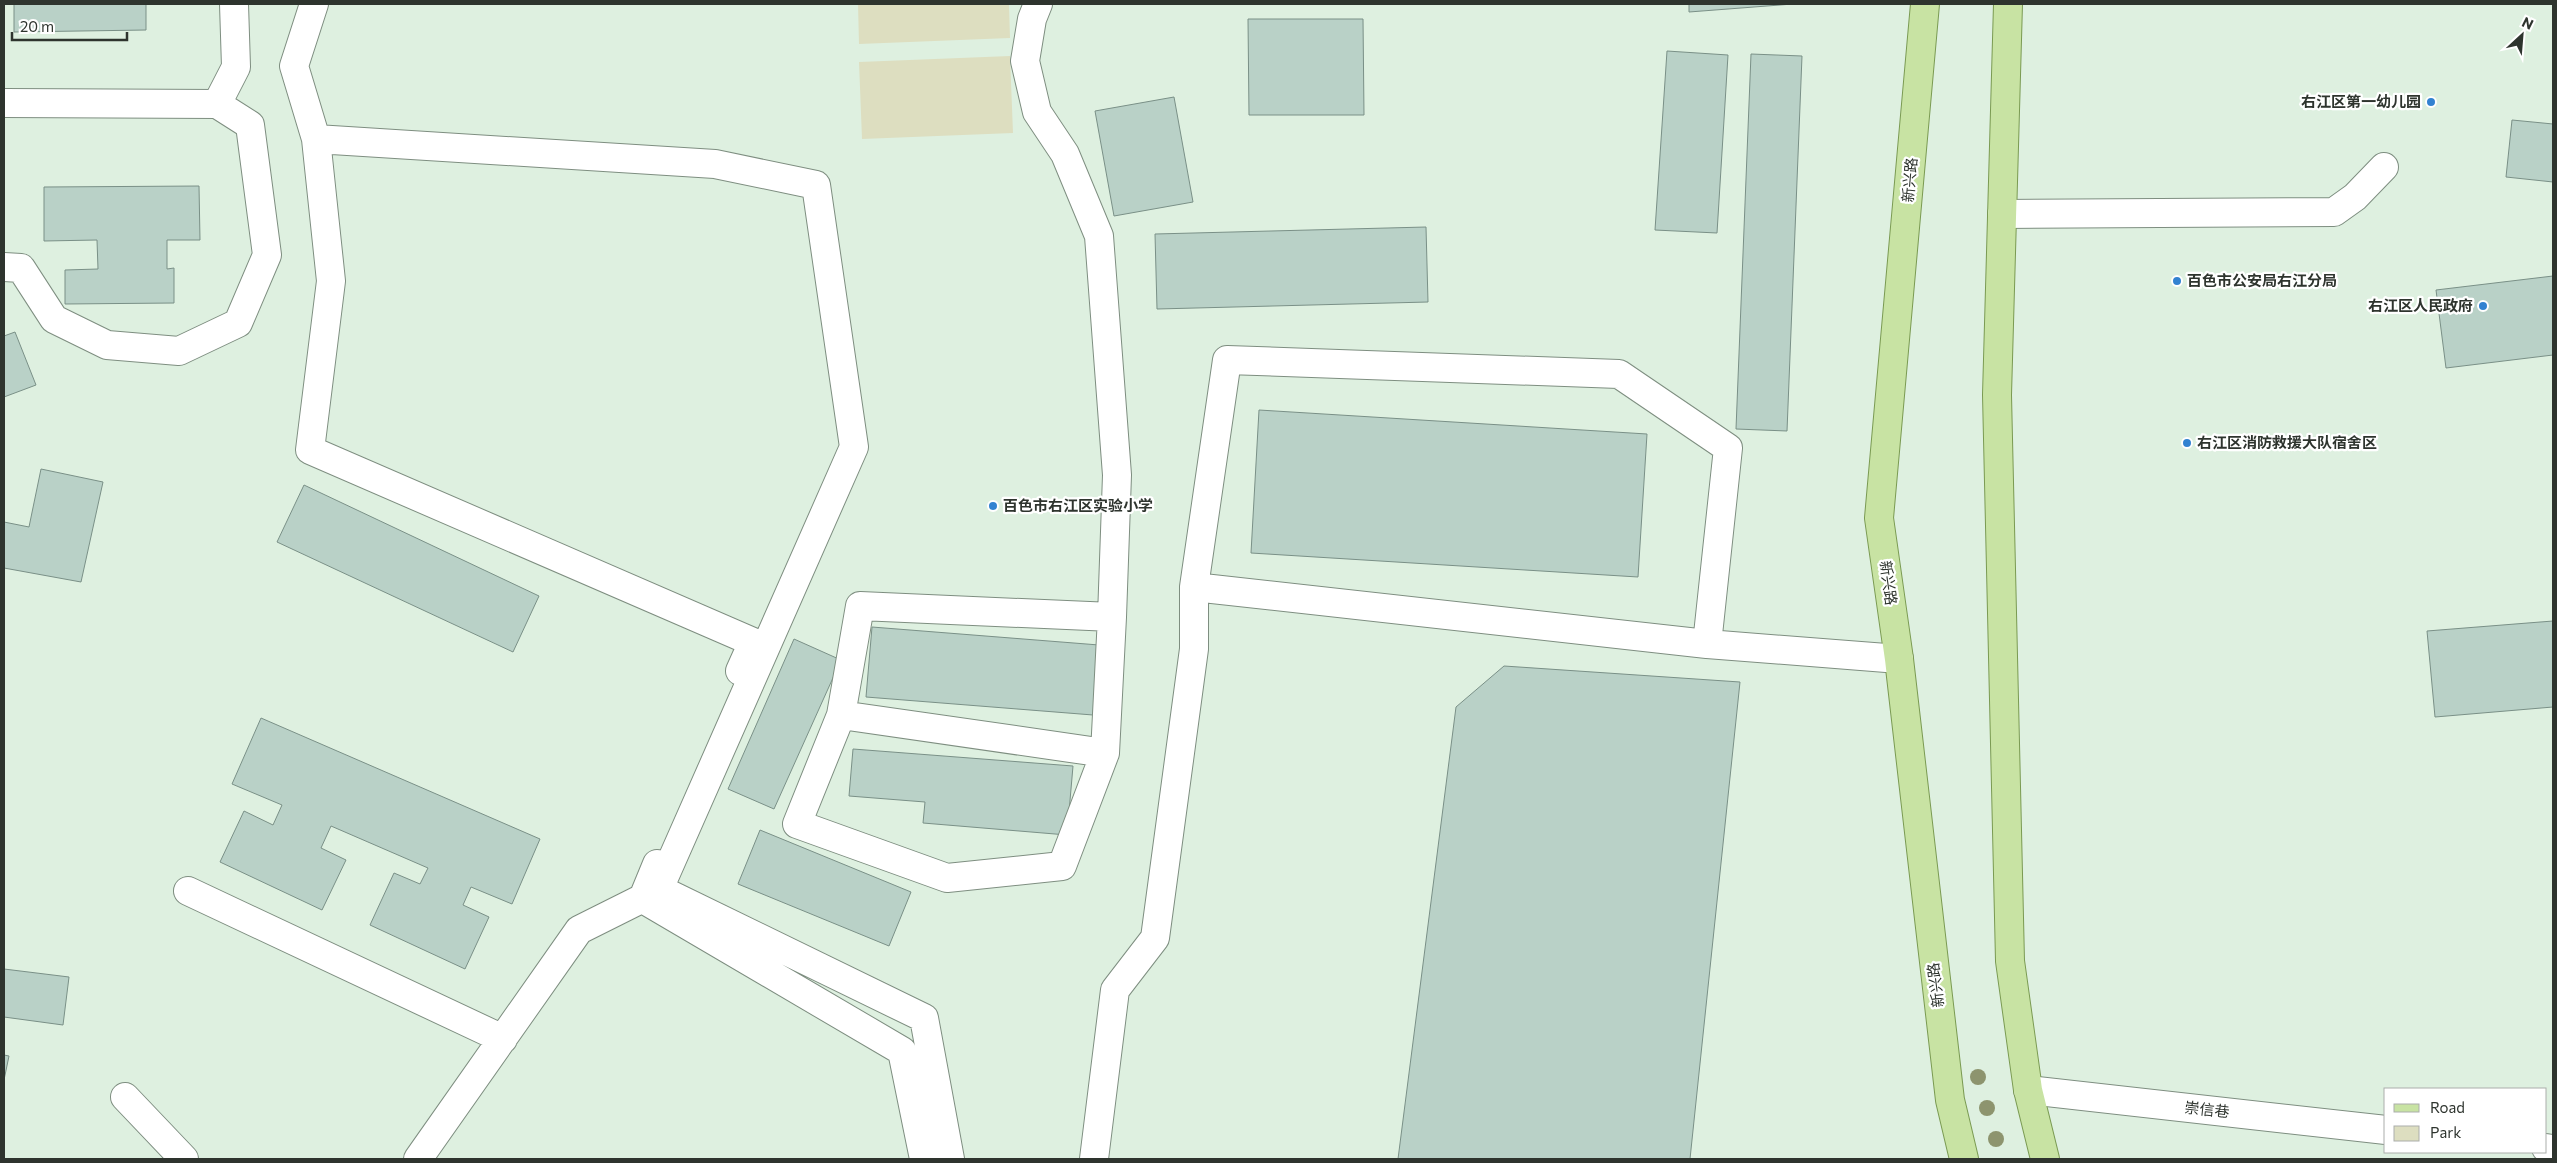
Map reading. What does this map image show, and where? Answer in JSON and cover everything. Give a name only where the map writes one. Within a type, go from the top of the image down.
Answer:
[{"type":"main road","name":"新兴路","points":[[1925,4],[1880,518],[1950,1100],[1964,1159]]},
{"type":"main road","points":[[2008,4],[1997,395],[2010,961],[2028,1090],[2045,1159]]},
{"type":"street","points":[[218,104],[236,67],[234,4]]},
{"type":"street","points":[[314,4],[294,66],[316,139],[331,281],[310,450],[753,642],[643,898],[579,930],[418,1159]]},
{"type":"street","points":[[1038,4],[1032,19],[1025,62],[1037,112],[1065,154],[1099,236],[1117,475],[1112,617],[1105,753],[1062,866],[947,878],[796,824],[841,714],[860,606],[1112,617]]},
{"type":"street","points":[[4,102],[218,104],[250,126],[267,255],[238,323],[180,351],[107,345],[54,319],[21,268],[4,268]]},
{"type":"street","points":[[316,139],[715,164],[816,185],[854,447],[659,889],[924,1018],[950,1159]]},
{"type":"street","points":[[2002,214],[2334,212],[2355,197],[2384,166]]},
{"type":"street","points":[[1094,1159],[1115,990],[1155,938],[1194,649],[1194,588],[1227,360],[1619,374],[1728,448],[1706,644]]},
{"type":"street","points":[[1194,588],[1706,644],[1898,659]]},
{"type":"street","points":[[841,714],[1105,753]]},
{"type":"street","points":[[188,891],[503,1039]]},
{"type":"street","points":[[643,898],[902,1051],[924,1159]]},
{"type":"street","name":"崇信巷","points":[[2028,1090],[2384,1130]]},
{"type":"street","points":[[125,1097],[184,1159]]},
{"type":"green space","points":[[858,4],[1009,4],[1010,38],[859,44]]},
{"type":"green space","points":[[1010,56],[1013,133],[862,139],[859,62]]},
{"type":"building","points":[[14,4],[146,4],[146,30],[14,32]]},
{"type":"building","points":[[1689,4],[1793,4],[1689,12]]},
{"type":"building","points":[[1248,19],[1363,19],[1364,115],[1249,115]]},
{"type":"building","points":[[1667,51],[1728,55],[1717,233],[1655,230]]},
{"type":"building","points":[[1751,54],[1802,56],[1787,431],[1736,429]]},
{"type":"building","points":[[1174,97],[1193,202],[1114,216],[1095,111]]},
{"type":"building","points":[[2512,120],[2553,124],[2553,182],[2506,177]]},
{"type":"building","points":[[199,186],[200,240],[167,240],[167,269],[174,268],[174,303],[65,304],[65,270],[98,269],[97,240],[44,241],[44,187]]},
{"type":"building","points":[[1426,227],[1428,302],[1157,309],[1155,234]]},
{"type":"building","points":[[2553,276],[2553,355],[2446,368],[2436,290]]},
{"type":"building","points":[[15,332],[36,385],[4,397],[4,336]]},
{"type":"building","points":[[1259,410],[1647,434],[1638,577],[1251,553]]},
{"type":"building","points":[[41,469],[103,482],[81,582],[4,568],[4,522],[29,527]]},
{"type":"building","points":[[304,485],[539,596],[513,652],[277,542]]},
{"type":"building","points":[[2553,621],[2553,707],[2435,717],[2427,631]]},
{"type":"building","points":[[872,627],[1099,645],[1093,715],[866,697]]},
{"type":"building","points":[[794,639],[841,660],[774,809],[728,789]]},
{"type":"building","points":[[1504,666],[1740,682],[1690,1159],[1398,1159],[1456,707]]},
{"type":"building","points":[[261,718],[540,839],[512,904],[471,887],[463,905],[489,917],[465,969],[370,925],[394,873],[420,884],[428,868],[331,826],[321,848],[346,860],[322,910],[220,862],[244,811],[273,825],[282,805],[232,784]]},
{"type":"building","points":[[853,749],[1073,766],[1067,835],[923,823],[925,802],[849,796]]},
{"type":"building","points":[[760,830],[911,892],[889,946],[738,884]]},
{"type":"building","points":[[4,969],[69,977],[63,1025],[4,1017]]},
{"type":"building","points":[[4,1055],[9,1056],[4,1080]]},
{"type":"place","name":"右江区第一幼儿园","points":[[2431,102]]},
{"type":"place","name":"百色市公安局右江分局","points":[[2177,281]]},
{"type":"place","name":"右江区人民政府","points":[[2483,306]]},
{"type":"place","name":"右江区消防救援大队宿舍区","points":[[2187,443]]},
{"type":"place","name":"百色市右江区实验小学","points":[[993,506]]}]
